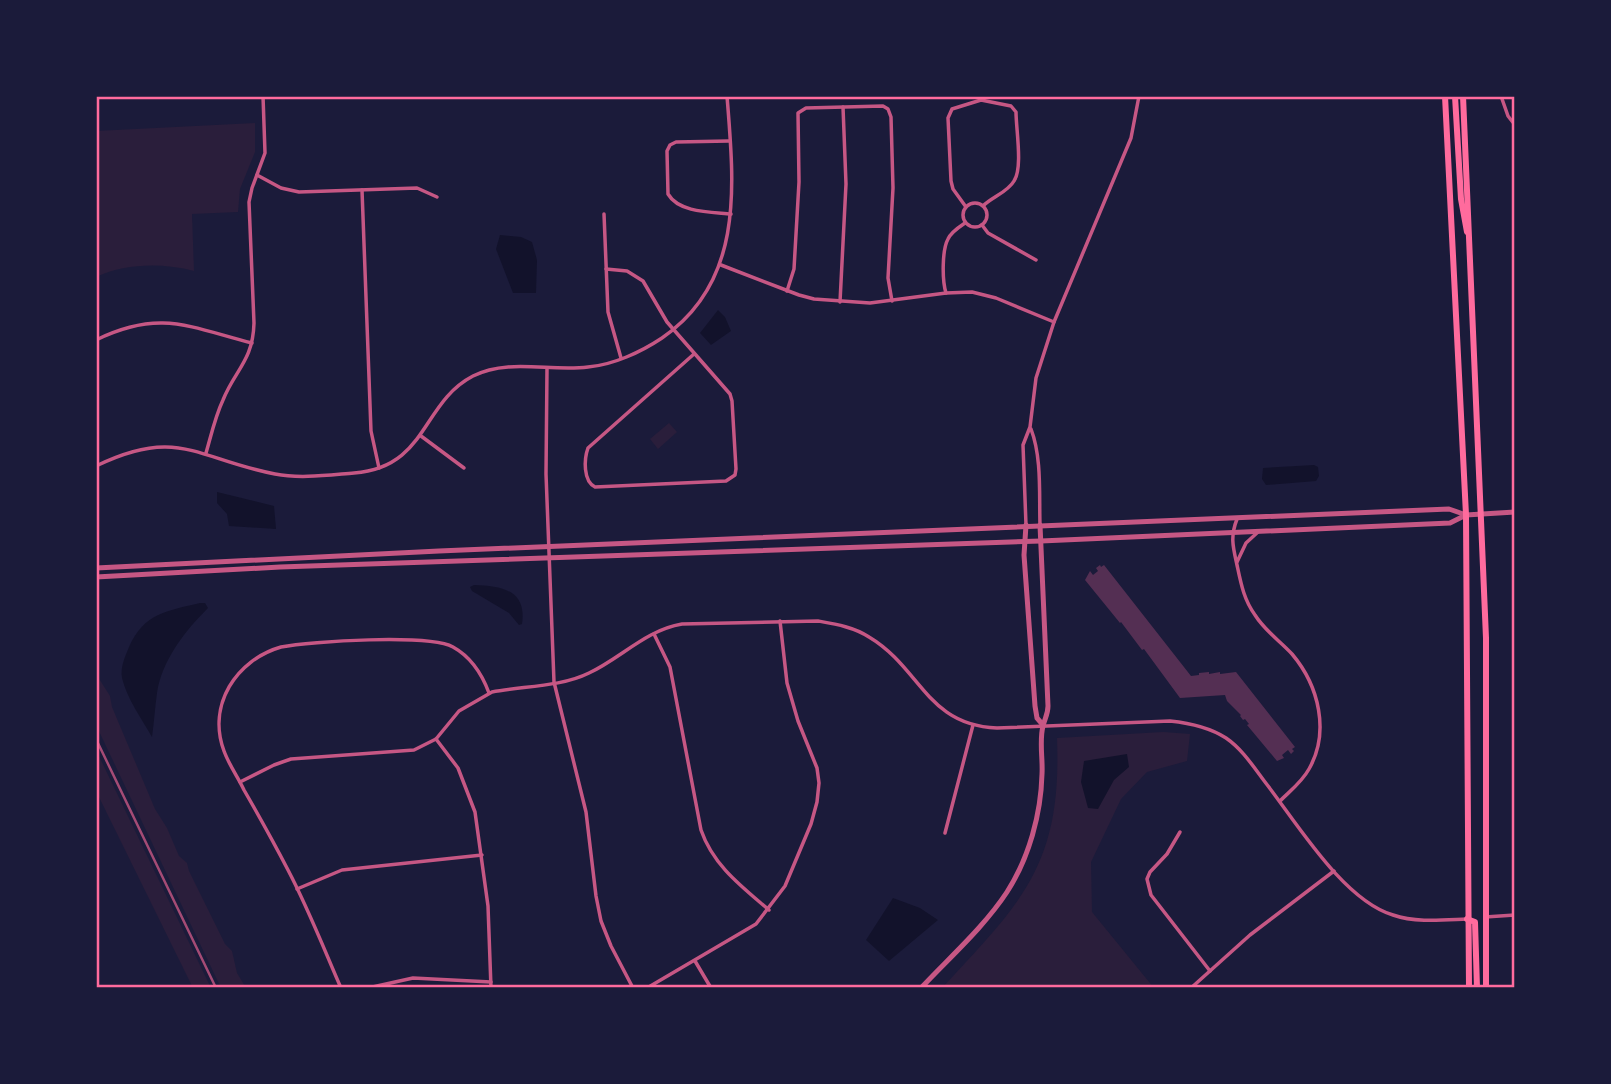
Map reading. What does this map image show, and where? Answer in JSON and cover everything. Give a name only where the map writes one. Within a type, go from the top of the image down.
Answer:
[{"type":"highway","points":[[1445,96],[1466,515],[1469,988]]},
{"type":"highway","points":[[1455,96],[1461,199],[1463,218],[1470,240]]},
{"type":"highway","points":[[1464,96],[1486,651],[1486,988]]},
{"type":"highway","points":[[1467,919],[1475,922],[1477,988]]},
{"type":"street","points":[[206,453],[222,401],[244,365],[252,343],[254,323],[249,202],[265,153],[263,96]]},
{"type":"street","points":[[96,466],[130,451],[156,446],[182,447],[265,472],[288,475],[355,473],[379,468],[402,455],[421,436],[446,397],[474,376],[507,367],[547,369],[598,366],[648,347],[673,330],[703,297],[721,265],[731,214],[727,96]]},
{"type":"street","points":[[1043,725],[1037,718],[1035,706],[1025,541],[1023,445],[1030,426],[1036,378],[1054,322],[1127,149],[1135,124],[1139,96]]},
{"type":"street","points":[[1502,96],[1508,116],[1515,125]]},
{"type":"street","points":[[966,207],[953,189],[951,181],[948,118],[951,109],[981,100],[1011,106],[1016,112],[1018,171],[1008,188],[983,206]]},
{"type":"street","points":[[787,291],[794,269],[799,182],[798,113],[806,108],[883,106],[888,109],[891,117],[893,188],[888,278],[892,301]]},
{"type":"street","points":[[840,302],[846,184],[843,107]]},
{"type":"street","points":[[729,141],[676,142],[670,145],[667,151],[668,194],[671,199],[698,210],[731,214]]},
{"type":"street","points":[[257,175],[281,188],[299,192],[417,188],[437,197]]},
{"type":"street","points":[[362,190],[371,431],[379,468]]},
{"type":"street","points":[[974,203],[983,206],[987,216],[982,225],[973,227],[965,223],[963,215],[966,207],[974,203]]},
{"type":"street","points":[[604,214],[609,323],[621,358]]},
{"type":"street","points":[[946,293],[943,276],[946,243],[949,236],[965,223]]},
{"type":"street","points":[[982,225],[988,233],[1036,260]]},
{"type":"street","points":[[721,265],[814,299],[870,303],[972,292],[996,298],[1054,322]]},
{"type":"street","points":[[606,269],[627,271],[643,281],[673,330],[730,394],[735,475],[726,481],[595,487],[590,485],[587,480],[588,447],[694,354]]},
{"type":"street","points":[[96,340],[129,326],[155,322],[180,325],[252,343]]},
{"type":"street","points":[[547,369],[545,474],[554,682],[586,812],[601,921],[633,988]]},
{"type":"street","points":[[921,988],[996,906],[1016,874],[1036,820],[1042,778],[1043,725],[1048,716],[1048,706],[1035,439],[1030,426]]},
{"type":"street","points":[[421,436],[464,468]]},
{"type":"street","points":[[96,568],[1026,525],[1449,509],[1466,515]]},
{"type":"street","points":[[96,577],[280,567],[1231,533],[1450,523],[1466,515],[1515,513]]},
{"type":"street","points":[[1238,517],[1231,533],[1232,550],[1242,589],[1261,624],[1303,668],[1312,686],[1318,708],[1320,732],[1314,759],[1299,783],[1280,801]]},
{"type":"street","points":[[1236,564],[1246,543],[1260,531]]},
{"type":"street","points":[[647,988],[748,930],[769,910],[785,886],[811,824],[817,802],[817,768],[798,721],[787,682],[780,621]]},
{"type":"street","points":[[240,782],[274,765],[291,760],[407,752],[420,748],[436,739],[459,711],[489,693],[589,673],[653,634],[681,624],[818,621],[836,624],[868,636],[897,660],[936,706],[960,721],[973,725],[997,729],[1154,721],[1200,726],[1226,738],[1237,748],[1357,897],[1382,911],[1409,918],[1467,919]]},
{"type":"street","points":[[653,634],[670,667],[705,842],[726,872],[769,910]]},
{"type":"street","points":[[341,988],[297,889],[224,751],[219,722],[222,703],[230,684],[242,668],[273,649],[296,644],[407,640],[442,643],[456,649],[473,664],[489,693]]},
{"type":"street","points":[[945,833],[973,725]]},
{"type":"street","points":[[436,739],[453,759],[468,789],[475,812],[488,906],[491,988]]},
{"type":"street","points":[[1180,832],[1167,854],[1150,872],[1148,887],[1151,895],[1210,971]]},
{"type":"street","points":[[297,889],[342,870],[482,855]]},
{"type":"street","points":[[1191,988],[1250,935],[1334,871]]},
{"type":"street","points":[[1485,917],[1515,915]]},
{"type":"street","points":[[695,961],[711,988]]},
{"type":"street","points":[[368,988],[413,978],[491,982]]},
{"type":"shaded area","points":[[255,123],[255,152],[240,189],[238,212],[192,214],[194,271],[145,266],[120,269],[96,277],[96,131]]},
{"type":"shaded area","points":[[500,235],[521,237],[532,242],[537,260],[536,293],[513,293],[496,249]]},
{"type":"shaded area","points":[[718,310],[725,317],[731,331],[711,345],[700,333]]},
{"type":"shaded area","points":[[669,423],[677,432],[658,449],[650,439]]},
{"type":"shaded area","points":[[1318,467],[1319,476],[1316,481],[1266,485],[1262,479],[1263,468]]},
{"type":"shaded area","points":[[217,492],[274,506],[276,529],[229,526],[227,514],[217,503]]},
{"type":"shaded area","points":[[474,585],[510,592],[521,604],[522,624],[519,625],[509,613],[472,591],[470,587]]},
{"type":"shaded area","points":[[205,603],[208,608],[183,636],[164,669],[157,693],[152,737],[124,686],[124,658],[135,636],[149,620],[167,611]]},
{"type":"shaded area","points":[[96,674],[110,696],[112,707],[155,809],[179,856],[187,863],[225,944],[232,951],[237,973],[246,988],[221,988],[96,725]]},
{"type":"shaded area","points":[[1163,732],[1190,734],[1187,761],[1147,772],[1121,799],[1091,862],[1092,912],[1154,988],[942,988],[995,930],[1032,878],[1053,818],[1057,781],[1057,738]]},
{"type":"shaded area","points":[[96,750],[211,988],[193,988],[96,791]]},
{"type":"shaded area","points":[[1127,754],[1129,767],[1114,780],[1098,809],[1088,808],[1081,782],[1084,761]]},
{"type":"shaded area","points":[[893,898],[920,908],[938,920],[889,961],[866,940]]},
{"type":"building","points":[[1104,565],[1191,676],[1209,672],[1236,672],[1295,747],[1292,749],[1294,751],[1291,754],[1288,750],[1282,755],[1284,758],[1277,761],[1245,719],[1243,720],[1227,701],[1225,695],[1180,698],[1144,649],[1142,650],[1085,580],[1090,571],[1093,575],[1098,571],[1096,568]]},
{"type":"railway","points":[[96,739],[216,988]]}]
